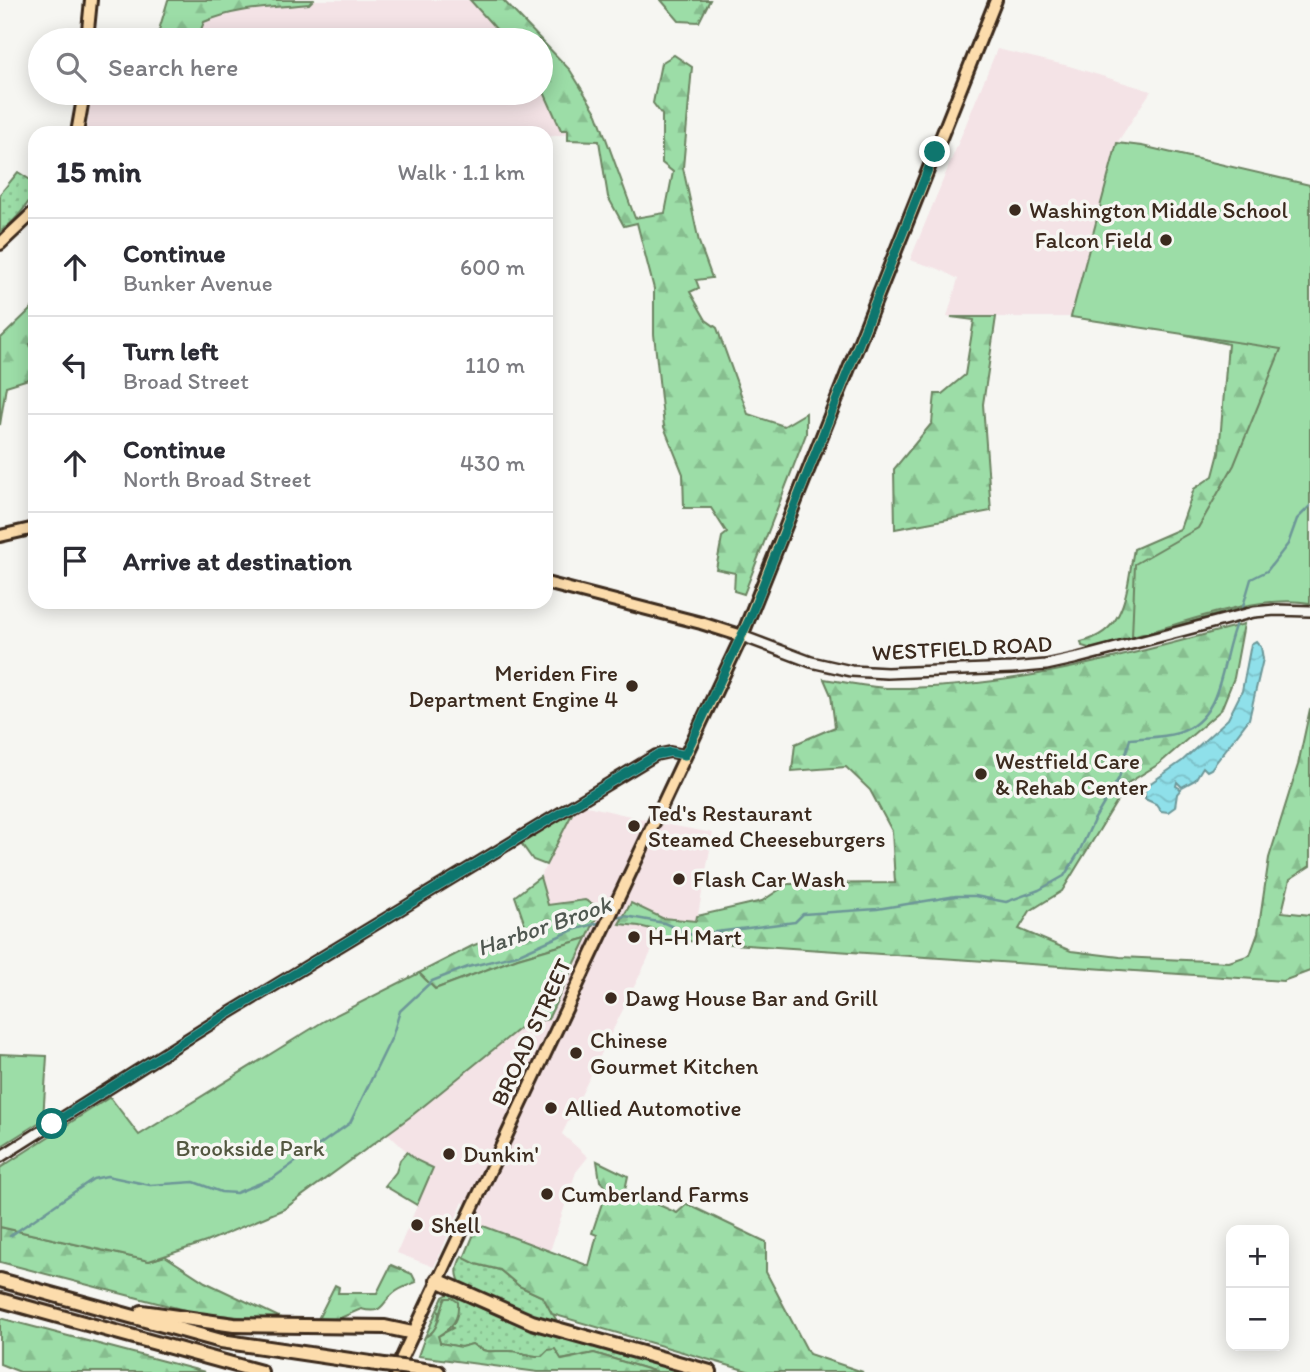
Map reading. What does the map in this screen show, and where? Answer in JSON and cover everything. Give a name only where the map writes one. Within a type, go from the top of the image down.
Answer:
[{"type":"highway","points":[[0,1280],[231,1343],[390,1368],[438,1372]]},
{"type":"highway","points":[[437,1280],[532,1322],[710,1372]]},
{"type":"highway","points":[[0,1300],[261,1372]]},
{"type":"highway","points":[[114,1312],[142,1311],[201,1322],[244,1325],[384,1327],[413,1333]]},
{"type":"main road","points":[[88,28],[91,0]]},
{"type":"main road","name":"BROAD STREET","points":[[390,1368],[413,1333],[742,636],[996,0]]},
{"type":"main road","points":[[78,126],[82,105]]},
{"type":"main road","points":[[0,244],[28,218]]},
{"type":"main road","points":[[0,536],[28,530]]},
{"type":"main road","points":[[553,585],[742,636]]},
{"type":"street","name":"WESTFIELD ROAD","points":[[742,636],[825,666],[872,673],[1030,667],[1079,658],[1251,612],[1310,611]]},
{"type":"street","points":[[0,1157],[199,1030],[656,755],[670,752],[685,755]]},
{"type":"shaded area","points":[[261,0],[470,0],[495,28],[202,28],[204,22]]},
{"type":"shaded area","name":"Washington Middle School","points":[[997,49],[1069,66],[1151,91],[1117,143],[1071,317],[947,317],[958,279],[939,269],[910,260]]},
{"type":"shaded area","points":[[553,103],[568,134],[553,136],[553,126],[87,126],[90,105],[553,105]]},
{"type":"shaded area","points":[[583,805],[713,833],[693,942],[657,940],[562,1134],[588,1157],[576,1172],[550,1251],[478,1224],[479,1215],[463,1202],[434,1267],[397,1253],[433,1168],[416,1160],[387,1133],[526,1023],[548,1019],[601,908],[585,900],[547,905],[540,877],[573,812]]},
{"type":"green space","points":[[168,0],[313,0],[309,4],[229,13],[204,22],[202,28],[160,28]]},
{"type":"green space","points":[[470,0],[503,0],[530,28],[495,28]]},
{"type":"green space","points":[[661,0],[710,0],[699,22],[679,21]]},
{"type":"green space","points":[[553,52],[570,70],[597,114],[635,218],[665,213],[673,172],[662,163],[662,115],[653,103],[661,63],[674,55],[692,67],[683,168],[699,242],[712,278],[696,280],[699,288],[690,292],[706,320],[717,328],[748,414],[784,426],[806,413],[806,434],[744,594],[734,591],[735,573],[716,569],[722,537],[727,533],[711,508],[684,508],[683,474],[664,427],[654,334],[654,289],[637,223],[624,226],[608,197],[599,141],[568,140],[568,130],[561,130],[550,105],[553,105]]},
{"type":"green space","name":"Falcon Field","points":[[1117,143],[1142,146],[1310,185],[1310,603],[1288,601],[1243,606],[1132,637],[1135,564],[1198,528],[1234,465],[1281,349],[1071,317]]},
{"type":"green space","points":[[18,172],[28,178],[28,202],[0,232],[0,194]]},
{"type":"green space","points":[[28,312],[28,379],[6,386],[0,425],[0,339]]},
{"type":"green space","points":[[1281,312],[1310,603],[1266,601],[1092,649],[1082,646],[1081,642],[1108,628],[1116,618],[1126,593],[1134,549],[1180,529],[1194,489],[1213,476],[1219,453],[1228,344],[1182,334]]},
{"type":"green space","points":[[951,317],[996,317],[983,404],[991,511],[895,529],[894,469],[932,423],[935,394],[942,394],[965,375],[974,320]]},
{"type":"green space","points":[[1244,624],[1234,678],[1221,710],[1159,764],[1128,783],[1062,891],[1030,911],[1019,929],[1071,951],[1120,957],[1229,962],[1250,955],[1258,933],[1269,858],[1298,765],[1310,709],[1310,866],[1290,879],[1282,912],[1310,915],[1310,971],[1283,981],[658,939],[659,931],[619,924],[631,903],[662,918],[696,921],[697,916],[762,901],[788,884],[895,883],[892,831],[870,790],[846,767],[792,771],[795,744],[835,727],[831,695],[824,679],[887,688],[979,683],[1112,659]]},
{"type":"green space","points":[[573,812],[546,865],[533,860],[521,843]]},
{"type":"green space","points":[[540,877],[548,905],[585,900],[601,908],[587,938],[518,958],[435,989],[419,973],[472,946],[525,925],[515,896]]},
{"type":"green space","name":"Brookside Park","points":[[587,938],[548,1019],[526,1023],[410,1117],[284,1209],[206,1242],[149,1261],[0,1227],[0,1168],[110,1097],[139,1135],[324,1021],[419,973],[435,989],[518,958]]},
{"type":"green space","points":[[0,1054],[47,1056],[43,1120],[0,1147]]},
{"type":"green space","points":[[407,1152],[433,1168],[417,1205],[385,1186]]},
{"type":"green space","points":[[597,1161],[628,1176],[625,1190],[677,1213],[687,1204],[766,1242],[766,1272],[809,1354],[863,1372],[751,1372],[552,1314],[543,1297],[519,1286],[500,1270],[464,1258],[478,1224],[589,1266],[597,1235],[592,1233],[607,1188],[600,1181]]},
{"type":"green space","points":[[0,1227],[149,1261],[165,1256],[205,1282],[281,1318],[267,1320],[192,1312],[0,1262]]},
{"type":"green space","points":[[462,1256],[476,1264],[500,1270],[519,1286],[543,1297],[560,1326],[513,1309],[463,1286],[457,1271]]},
{"type":"green space","points":[[391,1265],[412,1274],[416,1282],[396,1291],[378,1309],[361,1309],[338,1319],[318,1319],[335,1285],[339,1287],[338,1293],[377,1293]]},
{"type":"green space","points":[[450,1293],[547,1333],[693,1372],[657,1372],[594,1353],[561,1360],[548,1351],[537,1356],[513,1351],[486,1351],[472,1344],[461,1347],[440,1343],[438,1336],[453,1328],[439,1312],[436,1327],[425,1337],[443,1297]]},
{"type":"green space","points":[[446,1298],[458,1302],[457,1314],[451,1326],[438,1336],[440,1343],[461,1347],[472,1344],[486,1351],[513,1351],[537,1356],[555,1349],[562,1360],[594,1353],[657,1372],[538,1372],[418,1356],[425,1337],[437,1325]]},
{"type":"green space","points":[[0,1318],[205,1372],[20,1372],[0,1364]]},
{"type":"water","points":[[1256,641],[1261,647],[1263,659],[1249,719],[1211,769],[1207,771],[1203,767],[1195,780],[1182,787],[1177,782],[1176,786],[1181,789],[1177,794],[1175,807],[1168,812],[1161,811],[1156,804],[1145,799],[1145,787],[1182,761],[1228,719],[1242,691],[1251,644]]},
{"type":"waterway","name":"Harbor Brook","points":[[1241,613],[1251,579],[1267,571],[1288,544],[1297,519],[1310,506]]},
{"type":"waterway","name":"Harbor Brook","points":[[612,919],[625,916],[664,923],[692,935],[795,922],[803,914],[877,909],[956,896],[975,896],[1006,902],[1039,890],[1064,876],[1078,854],[1119,778],[1130,739],[1178,733],[1194,725],[1205,714],[1219,684],[1238,619]]},
{"type":"waterway","name":"Harbor Brook","points":[[10,1236],[93,1179],[107,1176],[150,1185],[194,1182],[221,1192],[236,1193],[273,1178],[350,1123],[392,1037],[400,1011],[432,981],[468,967],[517,955],[573,930],[602,922]]},
{"type":"place","name":"Washington Middle School","points":[[1015,210]]},
{"type":"place","name":"Falcon Field","points":[[1166,240]]},
{"type":"place","name":"Meriden Fire Department Engine 4","points":[[632,686]]},
{"type":"place","name":"Westfield Care & Rehab Center","points":[[981,774]]},
{"type":"place","name":"Ted's Restaurant Steamed Cheeseburgers","points":[[634,826]]},
{"type":"place","name":"Flash Car Wash","points":[[679,879]]},
{"type":"place","name":"H-H Mart","points":[[634,937]]},
{"type":"place","name":"Dawg House Bar and Grill","points":[[611,998]]},
{"type":"place","name":"Chinese Gourmet Kitchen","points":[[576,1053]]},
{"type":"place","name":"Allied Automotive","points":[[551,1108]]},
{"type":"place","name":"Dunkin'","points":[[449,1154]]},
{"type":"place","name":"Cumberland Farms","points":[[547,1194]]},
{"type":"place","name":"Shell","points":[[417,1225]]},
{"type":"route","points":[[52,1124],[211,1024],[656,755],[663,752],[685,755],[749,620],[935,152]]}]
